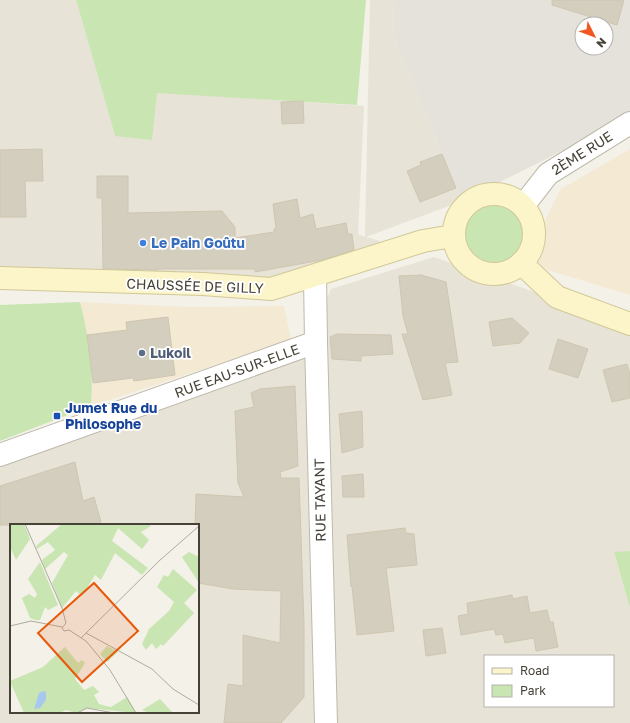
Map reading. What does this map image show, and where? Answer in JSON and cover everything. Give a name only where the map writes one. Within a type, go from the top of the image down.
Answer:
[{"type":"main road","points":[[487,194],[499,194],[512,198],[523,206],[530,216],[533,228],[533,241],[528,253],[521,263],[509,271],[496,274],[482,272],[470,266],[458,252],[453,236],[457,218],[464,207],[474,199],[487,194]]},
{"type":"main road","name":"CHAUSSÉE DE GILLY","points":[[0,278],[203,284],[271,289],[315,276],[358,260],[423,241],[453,236]]},
{"type":"main road","points":[[521,263],[556,297],[630,324]]},
{"type":"street","name":"2ÈME RUE","points":[[523,206],[548,174],[630,123]]},
{"type":"street","name":"RUE TAYANT","points":[[315,276],[326,723]]},
{"type":"street","name":"RUE EAU-SUR-ELLE","points":[[0,455],[316,342]]},
{"type":"shaded area","points":[[0,0],[76,0],[115,136],[156,92],[364,106],[358,234],[365,237],[370,0],[393,0],[394,38],[462,201],[366,237],[380,241],[351,263],[293,283],[0,280]]},
{"type":"shaded area","points":[[393,0],[630,0],[630,117],[462,201],[394,38]]},
{"type":"shaded area","points":[[630,149],[630,295],[538,267],[541,228],[561,189]]},
{"type":"shaded area","points":[[434,257],[630,325],[630,551],[614,553],[630,608],[630,723],[0,723],[0,454],[316,342],[334,594],[316,324],[331,289]]},
{"type":"shaded area","points":[[80,302],[191,307],[284,306],[291,340],[91,406],[93,376]]},
{"type":"green space","points":[[76,0],[366,0],[357,105],[157,93],[152,140],[115,136]]},
{"type":"green space","points":[[493,194],[508,197],[521,206],[530,219],[533,234],[530,249],[521,262],[508,271],[493,274],[478,271],[465,262],[456,249],[453,234],[456,219],[465,206],[478,197]]},
{"type":"green space","points":[[80,302],[90,354],[92,379],[91,406],[0,441],[0,305]]},
{"type":"green space","points":[[630,551],[630,608],[614,552]]},
{"type":"building","points":[[552,0],[624,0],[617,25],[614,24],[614,16],[588,16],[552,5]]},
{"type":"building","points":[[303,101],[304,123],[282,124],[281,102]]},
{"type":"building","points":[[42,149],[43,181],[25,181],[26,217],[0,217],[0,150]]},
{"type":"building","points":[[442,154],[456,188],[420,202],[407,171],[421,165],[420,162]]},
{"type":"building","points":[[97,176],[128,176],[128,213],[222,211],[235,227],[235,238],[274,232],[274,229],[276,228],[273,204],[297,199],[300,218],[313,214],[316,229],[346,223],[348,234],[352,234],[354,250],[322,260],[255,272],[255,269],[103,269],[102,198],[97,198]]},
{"type":"building","points":[[421,275],[446,282],[458,362],[445,363],[452,395],[423,400],[402,334],[408,334],[403,316],[399,276]]},
{"type":"building","name":"Lukoil","points":[[168,317],[175,375],[134,381],[133,378],[93,383],[87,335],[127,330],[126,322]]},
{"type":"building","points":[[512,318],[529,333],[520,343],[493,346],[489,322]]},
{"type":"building","points":[[337,334],[391,335],[393,354],[361,356],[361,361],[332,359],[330,337]]},
{"type":"building","points":[[558,339],[588,349],[578,378],[549,369]]},
{"type":"building","points":[[627,364],[630,374],[630,398],[612,402],[603,370]]},
{"type":"building","points":[[295,386],[298,466],[280,472],[281,478],[299,478],[304,625],[304,697],[281,723],[224,723],[228,684],[243,686],[243,635],[280,643],[281,591],[233,589],[199,583],[199,524],[195,524],[196,494],[244,497],[238,483],[235,411],[254,407],[251,393],[260,389]]},
{"type":"building","points":[[362,411],[363,447],[342,453],[339,414]]},
{"type":"building","points":[[75,462],[83,501],[94,497],[101,522],[94,524],[0,525],[0,486]]},
{"type":"building","points":[[363,474],[364,497],[343,497],[342,476]]},
{"type":"building","points":[[405,528],[406,533],[414,534],[417,565],[386,568],[394,631],[357,635],[347,535]]},
{"type":"building","points":[[512,595],[513,599],[527,596],[530,613],[547,610],[550,622],[553,622],[558,647],[536,651],[534,638],[505,643],[503,634],[496,635],[494,629],[461,635],[458,616],[468,614],[467,603]]},
{"type":"building","points":[[442,628],[446,653],[426,656],[423,630]]},
{"type":"place","name":"Le Pain Goûtu","points":[[143,243]]},
{"type":"place","name":"Lukoil","points":[[142,353]]},
{"type":"place","name":"Jumet Rue du Philosophe","points":[[57,416]]}]
